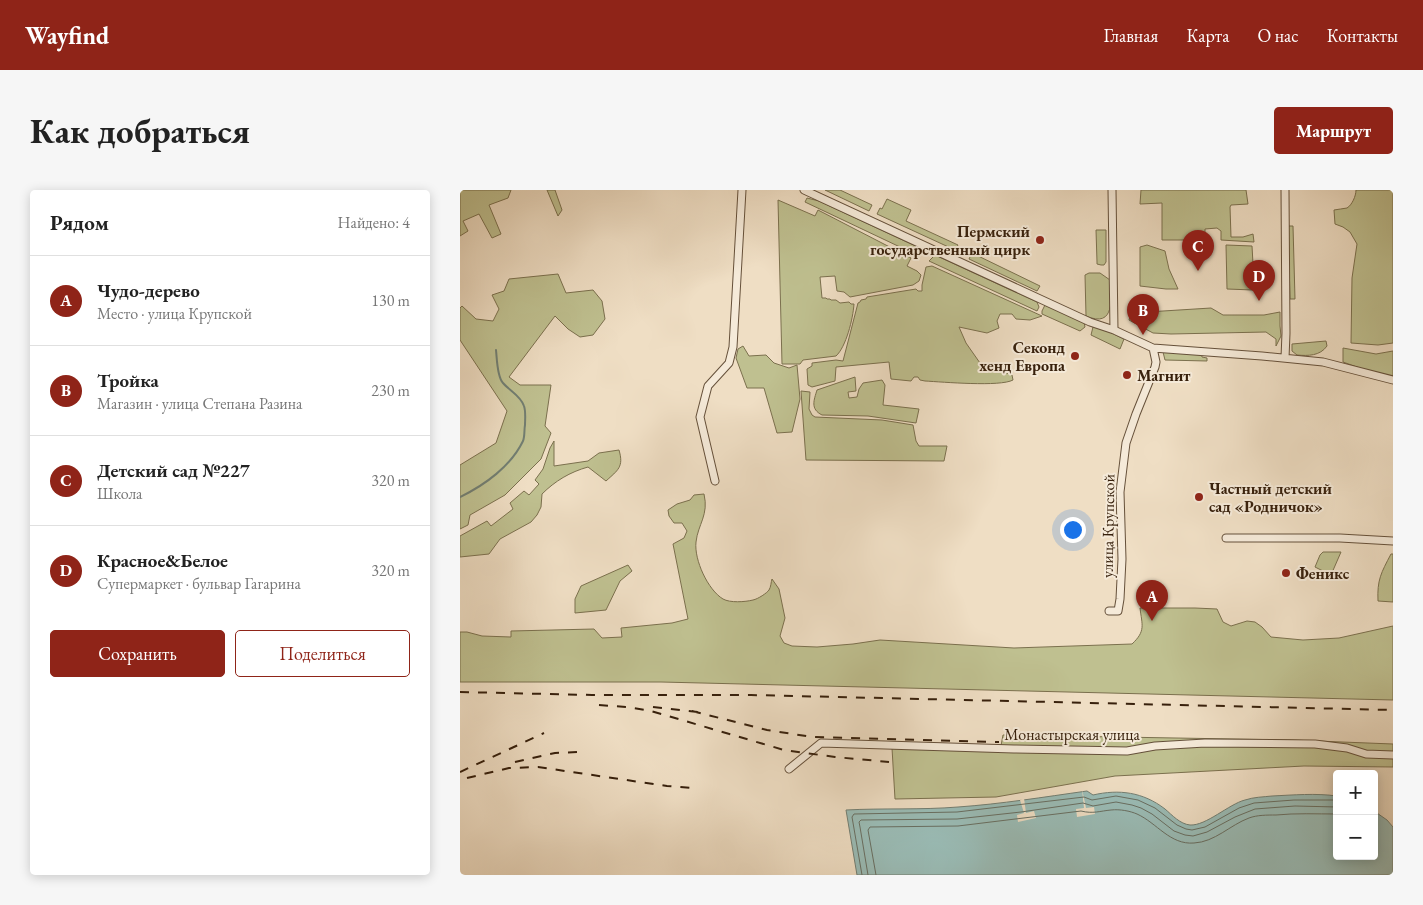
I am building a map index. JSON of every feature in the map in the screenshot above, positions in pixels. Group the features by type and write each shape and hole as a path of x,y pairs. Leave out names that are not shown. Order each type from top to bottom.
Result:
{"street":[{"path":"715,481 700,417 708,386 729,363 733,346 742,190"},
{"path":"804,190 1090,322 1114,330 1153,348 1323,362 1393,380"},
{"path":"1112,190 1114,330"},
{"path":"1285,190 1285,358"},
{"name":"улица Крупской","path":"1109,611 1118,611 1120,600 1122,559 1120,492 1126,443 1155,367 1156,362 1153,348"},
{"path":"1226,538 1340,538 1393,541"},
{"name":"Монастырская улица","path":"789,769 821,743 1127,751 1155,746 1206,743 1315,744 1347,748 1366,754 1393,755"}],"green space":[{"path":"460,190 511,190 508,198 489,205 501,234 492,238 479,214 463,221 468,231 460,236"},
{"path":"547,190 555,190 562,210 558,216"},
{"path":"825,190 840,190 872,205 869,211"},
{"path":"1141,190 1246,190 1248,204 1231,205 1230,207 1231,237 1243,237 1253,234 1254,242 1221,240 1221,231 1217,228 1205,229 1205,240 1162,240 1162,203 1140,204"},
{"path":"1356,190 1393,190 1393,343 1378,345 1351,343 1352,278 1357,244 1350,232 1335,224 1334,210 1349,207"},
{"path":"807,198 819,201 922,249 921,254 919,256 805,202"},
{"path":"887,199 911,210 906,221 958,245 955,250 877,214"},
{"path":"778,200 815,216 818,210 911,258 907,266 921,275 919,281 913,285 850,297 844,292 837,291 835,276 820,277 822,298 836,300 840,303 849,302 854,304 848,332 840,352 836,356 803,360 800,364 782,364"},
{"path":"1288,226 1293,226 1295,299 1290,299"},
{"path":"1096,230 1106,230 1106,262 1104,265 1097,264"},
{"path":"1147,245 1165,251 1169,269 1178,289 1140,286 1140,247"},
{"path":"1226,245 1252,246 1253,290 1227,289"},
{"path":"972,253 1040,286 1037,291 969,259"},
{"path":"935,255 1037,302 1039,307 1037,311 929,261"},
{"path":"932,266 1042,316 1030,320 1016,319 1012,314 1000,314 997,321 999,328 987,333 959,327 966,343 980,363 1012,375 1013,380 984,384 925,381 920,380 918,377 914,377 911,381 891,379 889,362 836,367 835,381 812,387 808,385 807,369 812,366 812,363 843,361 858,303 861,300 867,297 916,289 922,291 926,267"},
{"path":"1100,273 1110,280 1110,309 1103,318 1096,319 1086,316 1085,275"},
{"path":"558,274 566,293 593,290 602,301 605,319 593,335 580,337 568,329 555,316 509,377 520,385 551,385 545,426 551,433 541,459 505,495 470,515 468,525 460,529 460,465 496,443 507,411 460,340 460,308 462,306 476,319 493,321 499,309 492,295 504,291 509,279"},
{"path":"1045,305 1084,322 1085,327 1080,331 1042,314"},
{"path":"1211,308 1223,315 1264,315 1280,312 1281,336 1276,346 1276,339 1266,332 1153,333 1129,320 1131,313"},
{"path":"1095,325 1124,339 1120,349 1091,335"},
{"path":"1326,341 1327,346 1317,354 1297,355 1292,351 1292,344"},
{"path":"743,346 749,356 766,355 774,363 789,368 797,365 800,399 792,432 777,433 764,388 747,388 736,358 738,349"},
{"path":"1343,348 1376,354 1393,351 1393,380 1343,362"},
{"path":"1163,352 1201,353 1202,357 1207,358 1207,361 1165,360"},
{"path":"855,377 856,391 848,392 849,398 857,397 863,383 882,380 885,385 883,405 919,409 916,423 868,416 822,415 818,413 814,407 817,390"},
{"path":"801,391 810,392 809,409 815,417 882,420 913,425 916,441 919,446 947,446 944,461 806,460"},
{"path":"554,441 554,466 588,461 599,453 619,450 621,460 619,468 606,481 588,467 563,478 542,494 541,507 531,522 500,539 489,554 460,557 460,536 487,521 491,526 513,509 510,503 524,491 529,495 539,484 535,480 543,469"},
{"path":"704,494 705,508 697,536 696,549 700,566 707,582 717,595 723,599 742,602 755,599 768,591 772,579 779,589 785,618 780,636 784,643 792,646 817,647 880,640 1014,648 1132,644 1142,628 1140,608 1217,609 1223,622 1231,626 1247,621 1255,622 1271,637 1303,640 1339,638 1393,626 1393,700 661,682 460,682 460,632 482,636 511,637 511,631 594,629 602,638 622,637 621,628 672,623 688,619 673,544 684,538 687,531 682,523 674,523 669,516 668,510 677,504 690,500 694,495"},
{"path":"1323,552 1341,552 1331,575 1315,567"},
{"path":"1391,554 1393,554 1393,602 1378,601 1380,577"},
{"path":"628,565 632,571 620,581 606,610 575,613 575,599 581,586"},
{"path":"1003,735 1291,740 1393,744 1393,767 1304,766 1115,776 996,797 895,799 892,748 1000,751"}],"water":[{"path":"1087,791 1093,795 1112,792 1130,793 1157,803 1180,821 1190,825 1210,819 1239,802 1252,798 1304,794 1333,796 1333,860 1378,860 1378,814 1393,827 1393,875 857,875 846,810 958,807"}],"pier":[{"path":"1082,789 1086,808 1094,807 1095,814 1077,817 1076,809 1084,808"},
{"path":"1024,798 1026,813 1034,811 1036,818 1018,822 1017,815 1024,813 1020,800"}],"waterway":[{"path":"460,497 488,481 504,467 512,459 524,439 525,411 523,402 501,380 496,350"}],"railway":[{"path":"460,692 592,695 751,695 1393,710"},
{"path":"599,705 651,711 784,750 889,762"},
{"path":"653,707 698,712"},
{"path":"692,711 767,730 812,737 999,742"},
{"path":"460,772 544,733"},
{"path":"515,762 555,753 580,752"},
{"path":"467,778 509,768 538,767 691,788"}],"place":[{"name":"Пермский государственный цирк","path":"1040,240"},
{"name":"Детский сад №227","path":"1198,271"},
{"name":"Красное&Белое","path":"1259,301"},
{"name":"Тройка","path":"1143,335"},
{"name":"Секонд хенд Европа","path":"1075,356"},
{"name":"Магнит","path":"1127,375"},
{"name":"Частный детский сад «Родничок»","path":"1199,497"},
{"name":"Феникс","path":"1286,573"},
{"name":"Чудо-дерево","path":"1152,621"}]}
